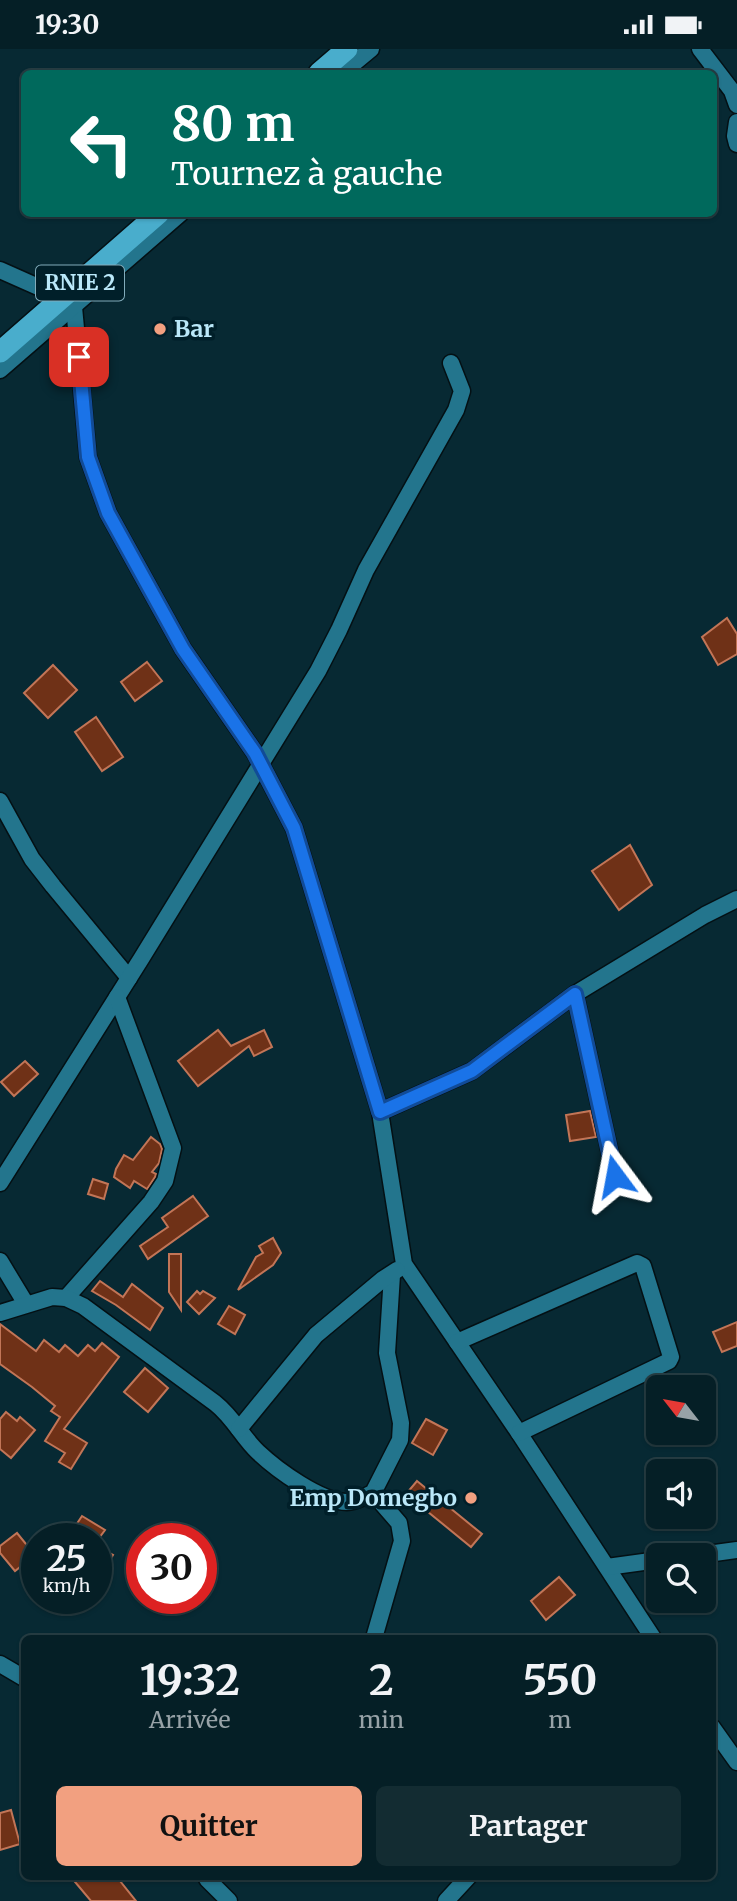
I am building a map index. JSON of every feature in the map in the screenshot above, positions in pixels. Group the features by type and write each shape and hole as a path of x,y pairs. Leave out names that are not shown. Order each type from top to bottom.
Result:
{"highway":[{"path":"322,70 347,49"},
{"name":"RNIE 2","path":"0,352 68,302 155,217"}],"street":[{"path":"346,70 371,49"},
{"path":"700,49 716,70"},
{"path":"717,71 732,91 737,105"},
{"path":"737,122 737,144"},
{"path":"0,370 68,302 176,217"},
{"path":"0,270 68,302"},
{"path":"0,1313 52,1297 66,1298 83,1306 229,1414 257,1452 292,1480 334,1500 351,1502 373,1493 400,1440 401,1423 386,1339 398,1269 380,1112 294,828 255,753 183,649 108,513 88,457 68,302"},
{"path":"0,1182 318,671 366,570 456,410 462,391 451,363"},
{"path":"0,801 33,859 52,886 129,978"},
{"path":"380,1112 472,1071 575,994 705,915 737,899"},
{"path":"575,994 615,1176"},
{"path":"66,1298 151,1202 165,1181 173,1148 117,997"},
{"path":"0,1261 26,1304"},
{"path":"457,1342 637,1263 643,1266 671,1357 669,1361 519,1433"},
{"path":"398,1269 457,1342 651,1635"},
{"path":"239,1429 316,1335 398,1269"},
{"path":"373,1493 399,1523 402,1541 375,1635"},
{"path":"716,1553 737,1550"},
{"path":"607,1567 646,1562"},
{"path":"0,1664 21,1676"},
{"path":"716,1732 737,1762"},
{"path":"208,1880 229,1901"},
{"path":"446,1901 465,1880"}],"building":[{"path":"727,618 737,634 737,654 718,665 702,637"},
{"path":"147,662 162,681 135,701 121,682"},
{"path":"53,665 77,690 48,718 24,693"},
{"path":"96,717 123,757 102,771 75,732"},
{"path":"630,845 652,885 619,910 592,871"},
{"path":"218,1030 231,1046 264,1030 272,1047 254,1056 249,1046 198,1086 178,1061"},
{"path":"25,1061 38,1074 14,1096 1,1082"},
{"path":"590,1111 596,1137 570,1141 566,1115"},
{"path":"151,1137 162,1149 159,1163 152,1172 156,1174 155,1177 147,1189 134,1181 130,1188 114,1177 116,1169 124,1155 133,1160"},
{"path":"93,1179 108,1184 104,1199 88,1194"},
{"path":"193,1196 208,1216 148,1259 140,1246 168,1227 162,1218"},
{"path":"273,1238 281,1253 273,1265 238,1290 256,1257 263,1253 259,1246"},
{"path":"169,1254 181,1254 181,1310 169,1292"},
{"path":"100,1281 123,1297 132,1284 163,1308 150,1330 92,1291"},
{"path":"197,1291 200,1294 203,1291 215,1298 199,1314 187,1302"},
{"path":"229,1306 245,1315 235,1334 218,1324"},
{"path":"737,1322 737,1346 722,1352 713,1332"},
{"path":"0,1324 36,1351 44,1340 59,1352 65,1345 78,1356 88,1345 95,1351 102,1343 119,1357 64,1429 87,1443 71,1469 59,1462 65,1453 45,1441 60,1417 51,1411 55,1406 0,1364"},
{"path":"145,1368 168,1388 148,1412 124,1392"},
{"path":"6,1412 17,1421 20,1417 35,1430 11,1458 0,1449 0,1419"},
{"path":"426,1419 447,1430 433,1455 412,1443"},
{"path":"417,1481 482,1534 471,1547 406,1494"},
{"path":"82,1516 94,1523 77,1523"},
{"path":"17,1533 21,1538 21,1566 15,1571 0,1553 0,1546"},
{"path":"559,1577 575,1595 546,1620 531,1601"},
{"path":"11,1810 20,1844 0,1850 0,1813"},
{"path":"73,1880 119,1880 136,1901 91,1901"}],"place":[{"name":"Bar","path":"160,329"},
{"name":"Emp Domegbo","path":"471,1498"}],"route":[{"path":"79,357 88,457 108,513 183,649 255,753 294,828 380,1112 472,1071 575,994 615,1176"}]}
